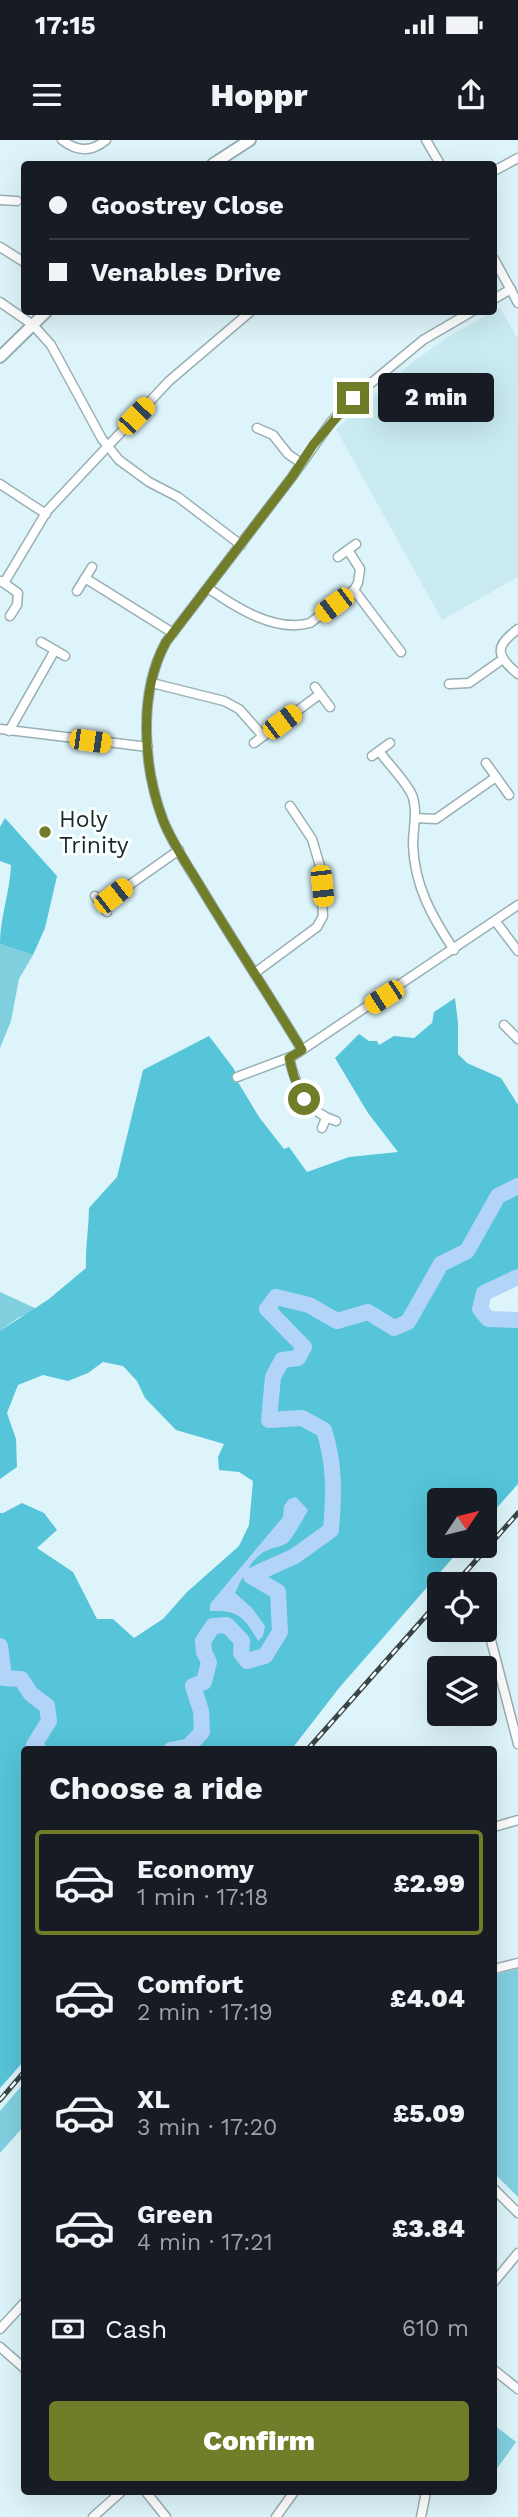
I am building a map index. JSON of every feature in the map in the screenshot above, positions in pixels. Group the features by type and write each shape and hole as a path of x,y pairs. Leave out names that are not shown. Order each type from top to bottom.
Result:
{"street":[{"path":"62,140 76,148 85,149 95,148 106,140"},
{"path":"218,161 250,140"},
{"path":"426,140 438,161"},
{"path":"497,169 518,158"},
{"path":"0,200 17,201"},
{"path":"0,247 21,259"},
{"path":"497,264 518,303"},
{"path":"497,297 511,289"},
{"path":"0,302 33,325 51,345 108,446 129,469 178,497 241,545"},
{"path":"0,357 43,315"},
{"path":"10,616 17,605 18,593 2,582 46,514 176,374 246,315"},
{"path":"302,1050 256,972 221,921 164,821 155,794 148,747 152,683 159,654 173,633 331,422 353,398 423,340 466,315"},
{"path":"257,428 273,435 288,454 301,463"},
{"path":"0,484 46,514"},
{"path":"338,557 356,544"},
{"path":"208,588 226,600 274,623 292,627 310,623 354,590 358,583 360,569 348,550"},
{"path":"77,591 92,567"},
{"path":"85,578 173,633"},
{"path":"354,590 401,652"},
{"path":"517,630 501,643 500,648 503,659 518,674"},
{"path":"41,642 65,656"},
{"path":"55,650 5,730 148,747"},
{"path":"449,684 469,683 503,659"},
{"path":"152,683 224,702 239,709 263,736"},
{"path":"254,743 317,691 330,707"},
{"path":"390,743 376,754 412,796 415,818 413,844 420,888 438,926 454,950"},
{"path":"486,763 509,795"},
{"path":"415,818 436,819 496,777"},
{"path":"256,972 317,927 323,916 320,866 312,839 290,806"},
{"path":"95,896 104,908 179,850"},
{"path":"237,1077 289,1058 518,905"},
{"path":"496,922 518,951"},
{"path":"504,1025 516,1034"},
{"path":"289,1058 304,1099 326,1118 336,1121"},
{"path":"322,1128 326,1118"},
{"path":"487,1642 518,1744"},
{"path":"497,1825 518,1820"},
{"path":"497,1968 518,1963"},
{"path":"497,2192 518,2213"},
{"path":"497,2278 518,2253"},
{"path":"0,2329 21,2305"},
{"path":"0,2347 21,2365"},
{"path":"497,2372 518,2389"},
{"path":"93,2517 118,2495"},
{"path":"148,2495 166,2517"},
{"path":"276,2517 292,2495"},
{"path":"421,2517 425,2495"}],"shaded area":[{"path":"500,308 518,339 518,577 442,620 336,429 413,362 446,338 487,315 497,315 497,310"},
{"path":"5,818 57,876 45,928 33,955 0,944 11,865 0,861 0,827"},
{"path":"0,944 33,955 19,979 11,1021 0,1048"},
{"path":"455,998 458,1054 467,1063 501,1078 518,1105 518,1277 484,1293 480,1309 488,1319 518,1320 518,1484 497,1508 497,1488 427,1488 427,1558 453,1558 440,1572 427,1572 427,1587 339,1688 294,1746 21,1746 21,2064 0,2088 0,1513 22,1503 44,1513 57,1530 37,1548 73,1572 97,1619 113,1619 134,1638 163,1619 187,1592 239,1546 249,1525 253,1481 239,1472 219,1470 218,1457 224,1444 176,1430 145,1398 137,1381 123,1366 103,1362 88,1373 68,1381 43,1375 18,1385 7,1413 16,1439 17,1467 0,1479 0,1331 49,1299 86,1268 89,1208 117,1177 143,1070 209,1036 234,1069 238,1082 259,1117 284,1149 289,1147 307,1172 349,1157 398,1152 368,1113 335,1058 359,1034 369,1041 377,1041 379,1045 394,1036 414,1038 432,1023 434,1012"},
{"path":"0,1292 37,1309 0,1331"},
{"path":"296,1497 308,1510 290,1540 257,1557 235,1593 252,1608 265,1626 263,1636 258,1641 239,1616 234,1613 210,1611 210,1604 283,1517 284,1506 289,1499"},
{"path":"518,1969 518,2197 497,2176 497,1974"},
{"path":"21,2086 21,2129 0,2153 0,2111"},
{"path":"497,2427 516,2442 497,2469"}],"waterway":[{"path":"189,1746 202,1732 201,1711 193,1686 204,1682 209,1662 203,1641 213,1626 227,1625 242,1641 241,1653 247,1661 265,1656 280,1632 278,1592 251,1576 295,1556 331,1530 333,1480 324,1430 302,1418 269,1420 273,1377 282,1360 298,1358 304,1347 267,1309 276,1297 309,1305 337,1321 368,1312 394,1328 408,1322 441,1264 467,1251 498,1196 518,1186"},
{"path":"518,1277 484,1293 480,1309 488,1319 518,1320"},
{"path":"0,1646 4,1678 21,1679 31,1694 47,1706 49,1721 35,1746"}],"railway":[{"path":"466,1572 518,1513"},
{"path":"311,1746 427,1615"},
{"path":"0,2100 21,2076"}],"place":[{"name":"Holy Trinity","path":"45,832"}],"route":[{"path":"304,1099 289,1058 302,1050 256,972 221,921 164,821 151,771 147,735 148,710 152,679 159,654 166,642 292,477 313,445 353,398"}]}
